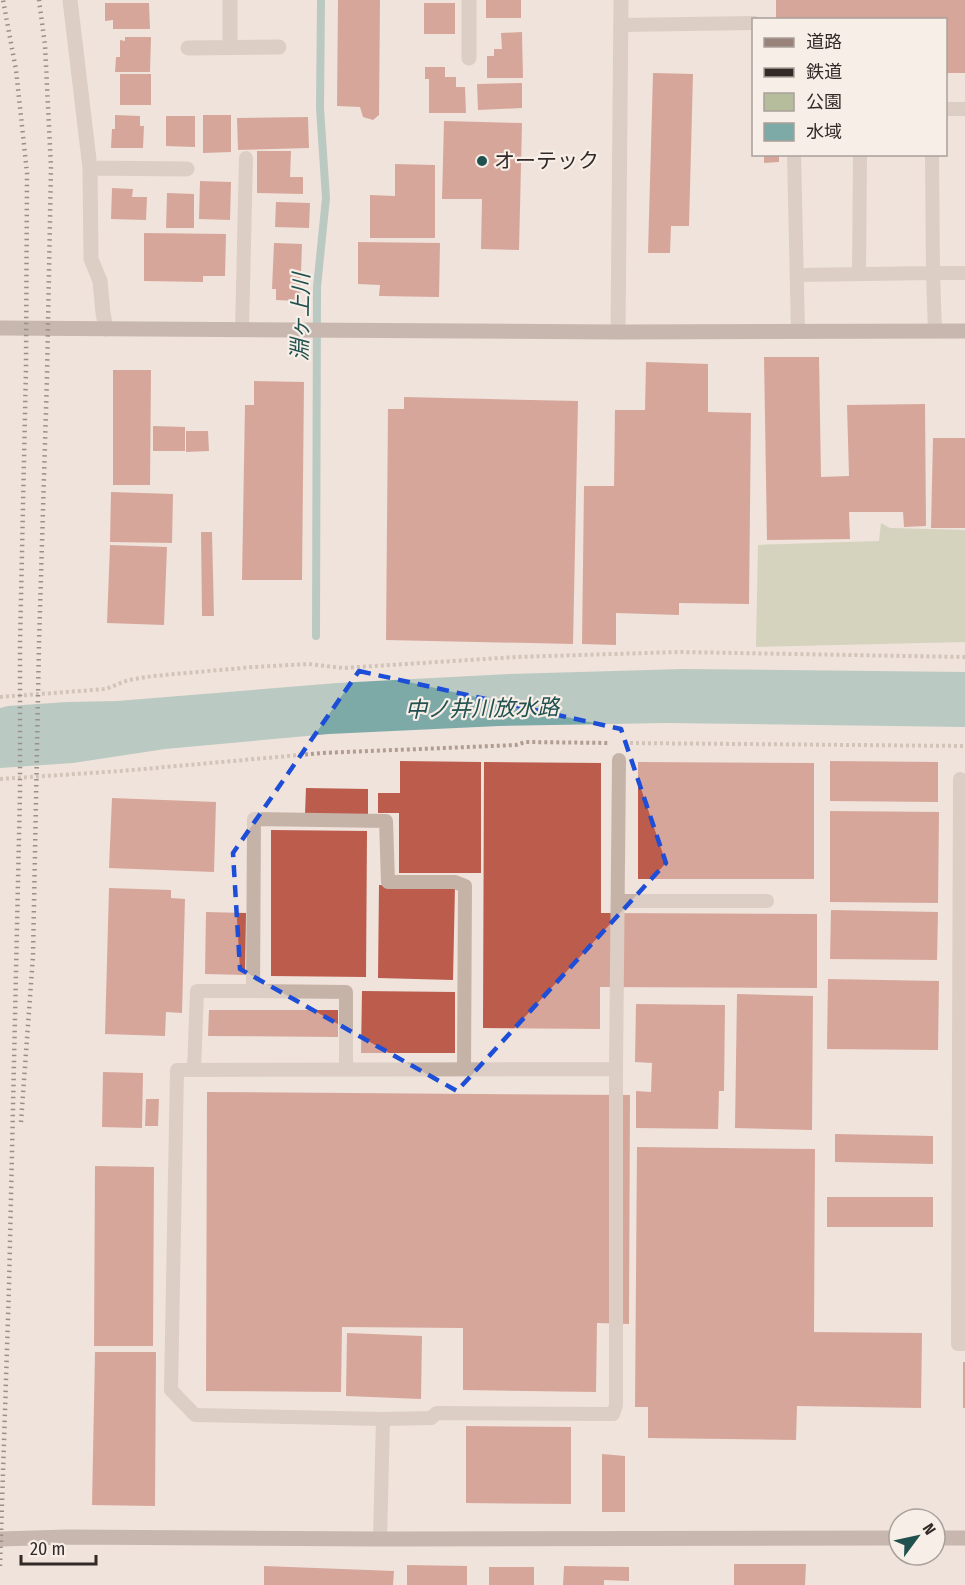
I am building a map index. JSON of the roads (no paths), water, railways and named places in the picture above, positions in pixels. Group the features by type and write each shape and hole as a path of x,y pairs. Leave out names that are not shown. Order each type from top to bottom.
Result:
{"street":[{"path":"70,0 90,168 91,259 100,281 106,329"},
{"path":"230,0 230,47"},
{"path":"469,0 469,58"},
{"path":"618,332 621,0"},
{"path":"188,48 279,47"},
{"path":"90,168 187,169"},
{"path":"0,328 965,332"},
{"path":"0,1539 67,1537 887,1538"},
{"path":"947,1538 965,1538"}],"lane":[{"path":"621,25 752,23"},
{"path":"947,109 965,109"},
{"path":"794,156 798,332"},
{"path":"860,156 860,274"},
{"path":"932,156 935,332"},
{"path":"242,330 246,158"},
{"path":"797,275 965,273"},
{"path":"616,1069 177,1070 171,1390 195,1414 382,1419 431,1418 438,1413 613,1414 616,1405 619,760"},
{"path":"960,779 962,1138 958,1344 965,1344"},
{"path":"253,991 254,819 386,821 388,882 455,882 465,886 464,1069"},
{"path":"618,901 767,901"},
{"path":"194,1070 197,991 346,992 346,1069"},
{"path":"380,1539 382,1419"}],"water":[{"name":"中ノ井川放水路","path":"683,669 965,672 965,727 667,723 499,726 329,734 165,749 73,763 0,768 0,708 8,706 117,701 337,683 509,674"}],"waterway":[{"name":"淵ヶ上川","path":"316,636 317,287 326,198 320,108 321,0"}],"railway":[{"path":"0,1566 20,792 27,173 16,70 3,0"},
{"path":"21,1122 33,956 51,167 45,45 39,0"}],"place":[{"name":"オーテック","path":"482,161"}]}
